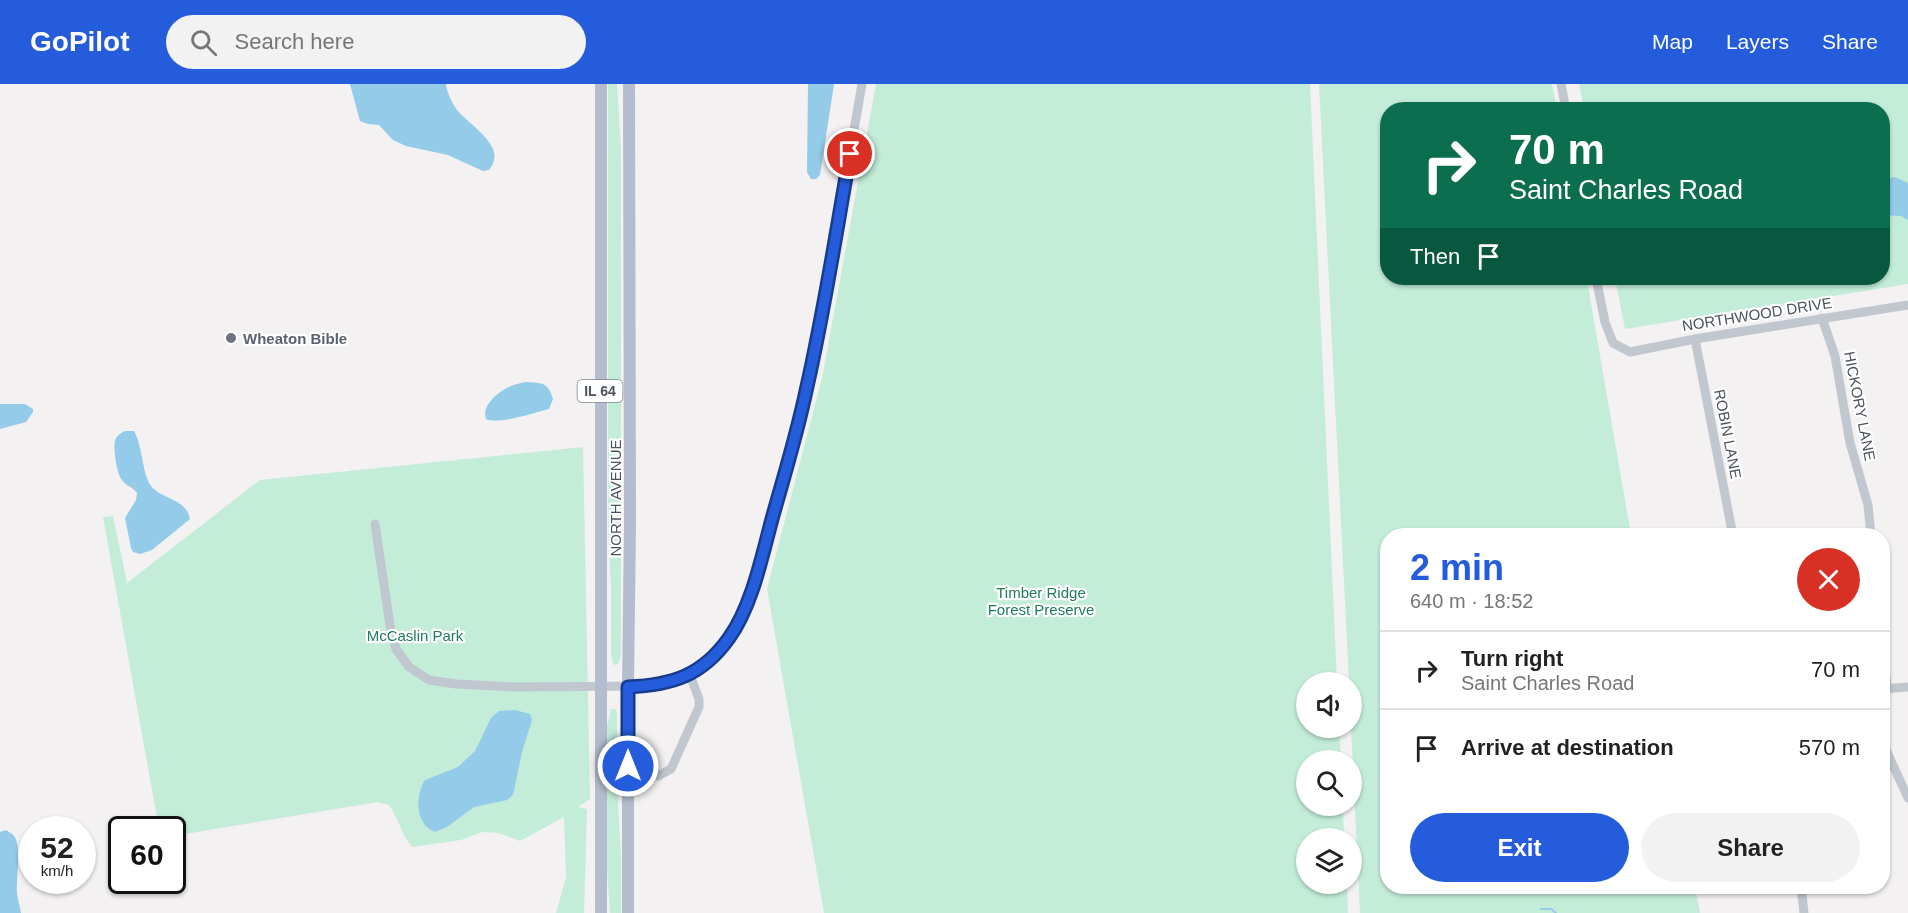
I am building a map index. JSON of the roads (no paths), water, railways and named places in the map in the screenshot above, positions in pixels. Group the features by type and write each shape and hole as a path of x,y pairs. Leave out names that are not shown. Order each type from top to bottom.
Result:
{"main road":[{"name":"NORTH AVENUE","path":"601,84 601,913"},
{"name":"NORTH AVENUE","path":"628,913 629,84"}],"street":[{"path":"375,524 391,632 396,649 409,667 429,680 456,684 516,687 628,687 659,684 690,675 701,668 735,629 748,599 764,550 807,391 862,84"},
{"path":"1561,84 1564,102"},
{"name":"NORTHWOOD DRIVE","path":"1597,285 1605,322 1613,343 1630,352 1695,339 1908,305"},
{"name":"HICKORY LANE","path":"1822,318 1835,356 1850,443 1868,505 1870,528"},
{"name":"ROBIN LANE","path":"1695,339 1731,528"},
{"path":"658,776 671,769 699,707 699,699 690,675"},
{"path":"1890,688 1908,687"},
{"path":"1890,759 1908,798"},
{"path":"1802,894 1804,913"}],"water":[{"path":"350,84 446,84 447,91 457,110 491,145 494,161 489,170 483,171 448,155 406,146 393,140 379,125 360,121"},
{"path":"808,84 834,84 820,175 816,179 811,179 807,172"},
{"path":"1895,177 1908,183 1908,220 1901,216 1890,215 1890,178"},
{"path":"526,382 544,384 549,389 553,399 549,409 507,420 486,419 486,409 496,395 506,388"},
{"path":"0,404 25,404 33,409 33,412 26,422 0,429"},
{"path":"125,431 134,431 137,437 151,486 184,507 190,519 152,550 140,554 133,552 131,548 125,518 136,500 137,493 120,477 115,455 116,439"},
{"path":"515,710 530,714 532,720 522,752 513,795 507,800 474,807 447,827 435,832 428,828 420,817 418,802 425,780 458,767 475,751 491,718 499,711"},
{"path":"6,830 14,836 18,847 17,894 21,913 0,913 0,832"}],"waterway":[{"path":"1541,909 1551,909 1556,913"}],"place":[{"name":"Wheaton Bible","path":"231,338"}],"park label":[{"name":"Timber Ridge Forest Preserve","path":"1041,600"},
{"name":"McCaslin Park","path":"415,635"}]}
